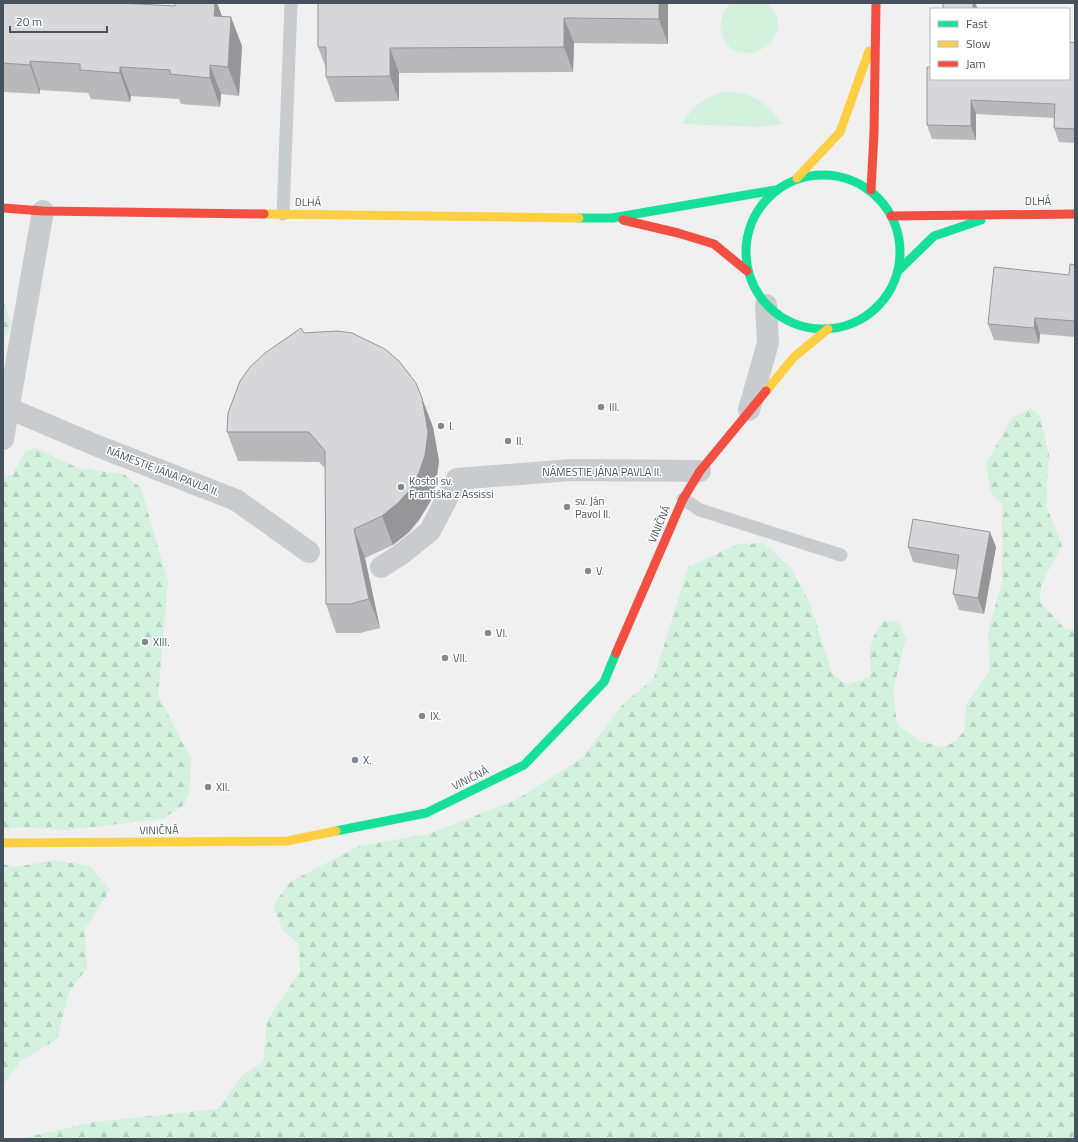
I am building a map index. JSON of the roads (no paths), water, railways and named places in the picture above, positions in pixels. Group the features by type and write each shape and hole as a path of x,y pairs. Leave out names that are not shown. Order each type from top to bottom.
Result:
{"street":[{"path":"871,190 874,133 876,3"},
{"path":"797,178 840,132 875,35"},
{"path":"816,174 835,175 854,181 871,190 883,202 891,216 898,234 900,252 898,271 891,289 879,305 865,317 847,325 828,329 805,328 784,319 766,305 754,289 747,271 745,249 749,227 760,206 775,190 797,178 816,174"},
{"path":"612,218 775,190"},
{"name":"DLHÁ","path":"3,208 43,211 612,218"},
{"path":"3,439 43,211"},
{"path":"898,271 934,236 1001,213"},
{"name":"DLHÁ","path":"891,216 1001,213 1075,214"},
{"path":"612,218 678,233 714,244 747,271"},
{"path":"749,410 768,343 766,305"},
{"name":"VINIČNÁ","path":"3,843 287,840 426,813 524,765 604,682 683,499 700,471 794,357 828,329"},
{"name":"NÁMESTIE JÁNA PAVLA II.","path":"8,408 95,445 236,500 309,552"},
{"name":"NÁMESTIE JÁNA PAVLA II.","path":"381,567 400,555 430,531 457,479 571,470 700,471"}],"lane":[{"path":"283,214 291,4"},
{"path":"683,499 700,510 841,555"}],"place":[{"name":"III.","path":"601,407"},
{"name":"I.","path":"441,426"},
{"name":"II.","path":"508,441"},
{"name":"Kostol sv. Františka z Assissi","path":"401,487"},
{"name":"sv. Ján Pavol II.","path":"567,507"},
{"name":"V.","path":"588,571"},
{"name":"VI.","path":"488,633"},
{"name":"XIII.","path":"145,642"},
{"name":"VII.","path":"445,658"},
{"name":"IX.","path":"422,716"},
{"name":"X.","path":"355,760"},
{"name":"XII.","path":"208,787"}]}
